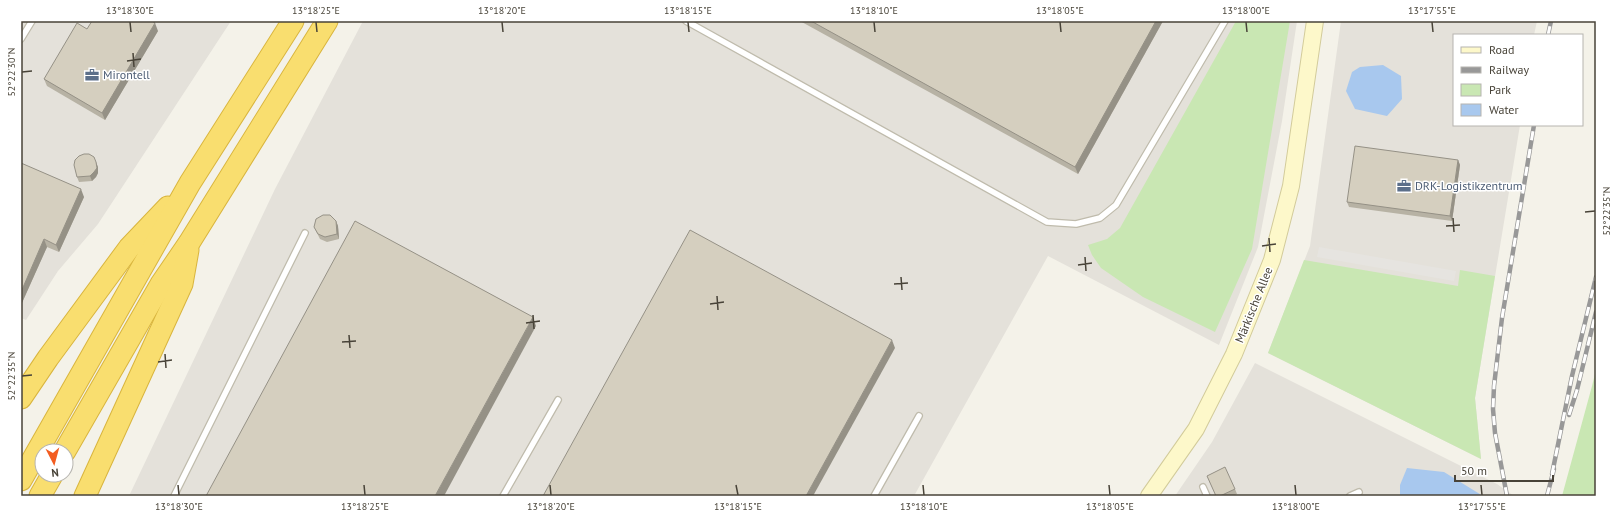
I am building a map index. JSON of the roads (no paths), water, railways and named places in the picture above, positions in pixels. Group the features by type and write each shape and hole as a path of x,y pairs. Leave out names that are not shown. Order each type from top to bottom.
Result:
{"highway":[{"path":"21,480 190,183 293,21"},
{"path":"70,443 161,284 189,243 327,21"},
{"path":"21,398 48,358 129,248 190,183"},
{"path":"85,496 182,284 189,243"},
{"path":"40,496 47,483"}],"street":[{"name":"Märkische Allee","path":"1149,496 1196,429 1234,354 1272,260 1291,186 1315,21"}],"lane":[{"path":"21,39 32,21"},
{"path":"686,21 1047,222 1076,224 1100,218 1116,205 1224,21"},
{"path":"174,496 305,233"},
{"path":"503,496 558,400"},
{"path":"874,496 919,416"},
{"path":"1203,487 1207,496"},
{"path":"1350,496 1359,492"}],"water":[{"path":"1383,65 1401,76 1402,99 1387,116 1355,109 1346,91 1352,72 1360,67"},
{"path":"1407,468 1444,472 1483,496 1400,496 1400,485"}],"railway":[{"path":"1548,34 1551,21"},
{"path":"1507,496 1495,433 1493,409 1494,386 1502,318 1534,126"},
{"path":"1552,474 1572,376 1596,277"},
{"path":"1569,415 1577,390 1596,312"},
{"path":"1547,496 1554,469"}],"place":[{"name":"Mirontell","path":"92,75"},
{"name":"DRK-Logistikzentrum","path":"1404,186"}]}
